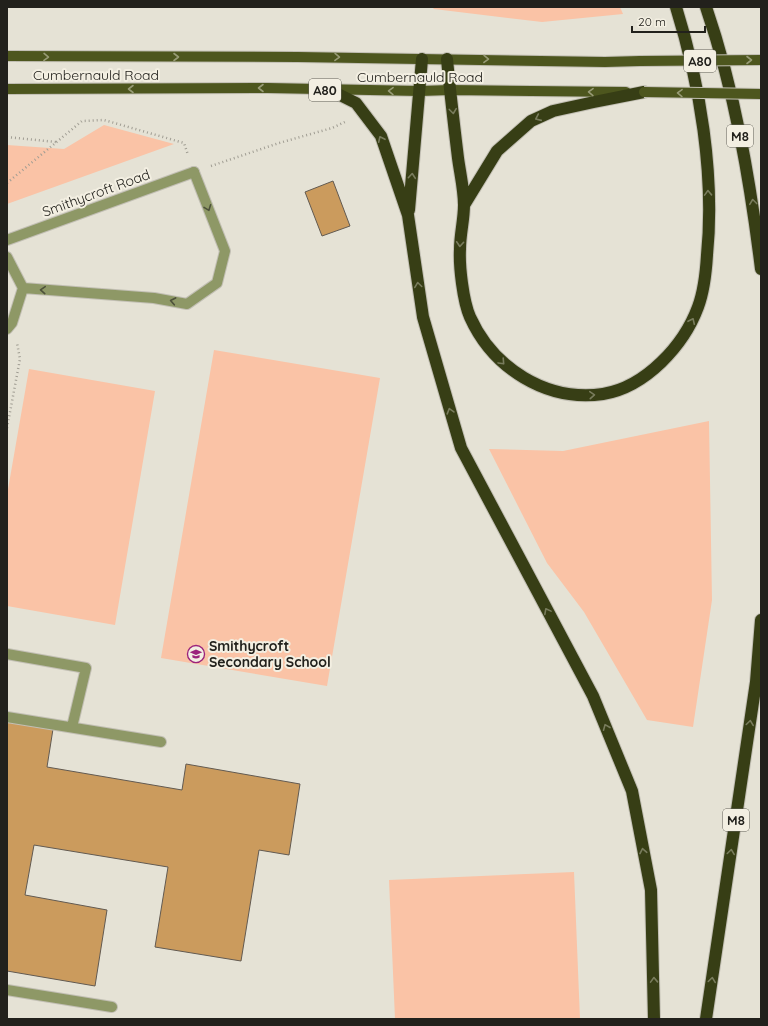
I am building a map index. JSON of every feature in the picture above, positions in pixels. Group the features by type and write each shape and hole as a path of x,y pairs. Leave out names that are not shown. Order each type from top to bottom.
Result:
{"highway":[{"path":"447,59 464,205 460,248 463,287 469,315 485,344 507,367 527,380 553,391 580,395 604,394 630,385 653,370 673,350 688,329 699,305 706,274 710,232 703,120 693,71 676,7"},
{"name":"M8","path":"706,7 728,80 752,196 761,269"},
{"path":"408,215 422,59"},
{"path":"330,90 356,103 381,136 408,215 423,317 461,448 593,696 632,791 651,890 654,1019"},
{"path":"464,205 497,151 531,121 553,111 644,92"},
{"name":"M8","path":"706,1019 756,682 761,620"}],"main road":[{"name":"Cumbernauld Road","path":"7,56 298,57 605,62 761,60"},
{"name":"Cumbernauld Road","path":"7,89 268,88 330,90 761,94"}],"street":[{"name":"Smithycroft Road","path":"7,240 194,172"},
{"path":"23,288 154,298 187,304 217,283 225,251 194,172"},
{"path":"7,256 23,288 10,326"},
{"path":"7,654 86,668 72,727"},
{"path":"7,717 161,742"},
{"path":"7,990 112,1007"}],"path":[{"path":"7,183 82,121 104,120 184,143 194,172 278,143 332,128 364,113"},
{"path":"7,137 56,142"},
{"path":"7,428 20,359 10,326"}],"shaded area":[{"path":"432,7 620,7 623,14 542,22 434,9"},
{"path":"104,125 174,144 7,204 7,145 64,149"},
{"path":"214,350 380,378 327,686 161,658"},
{"path":"29,369 155,391 115,625 7,606 7,495"},
{"path":"709,421 712,600 693,727 647,720 584,612 547,563 489,449 563,451"},
{"path":"574,872 580,1019 395,1019 389,880"}],"building":[{"path":"333,181 350,226 322,236 305,192"},
{"path":"7,721 53,729 47,767 182,790 186,764 300,784 289,855 259,850 241,961 155,947 168,867 34,845 25,895 107,910 95,986 7,971"}],"place":[{"name":"Smithycroft Secondary School","path":"196,654"}]}
